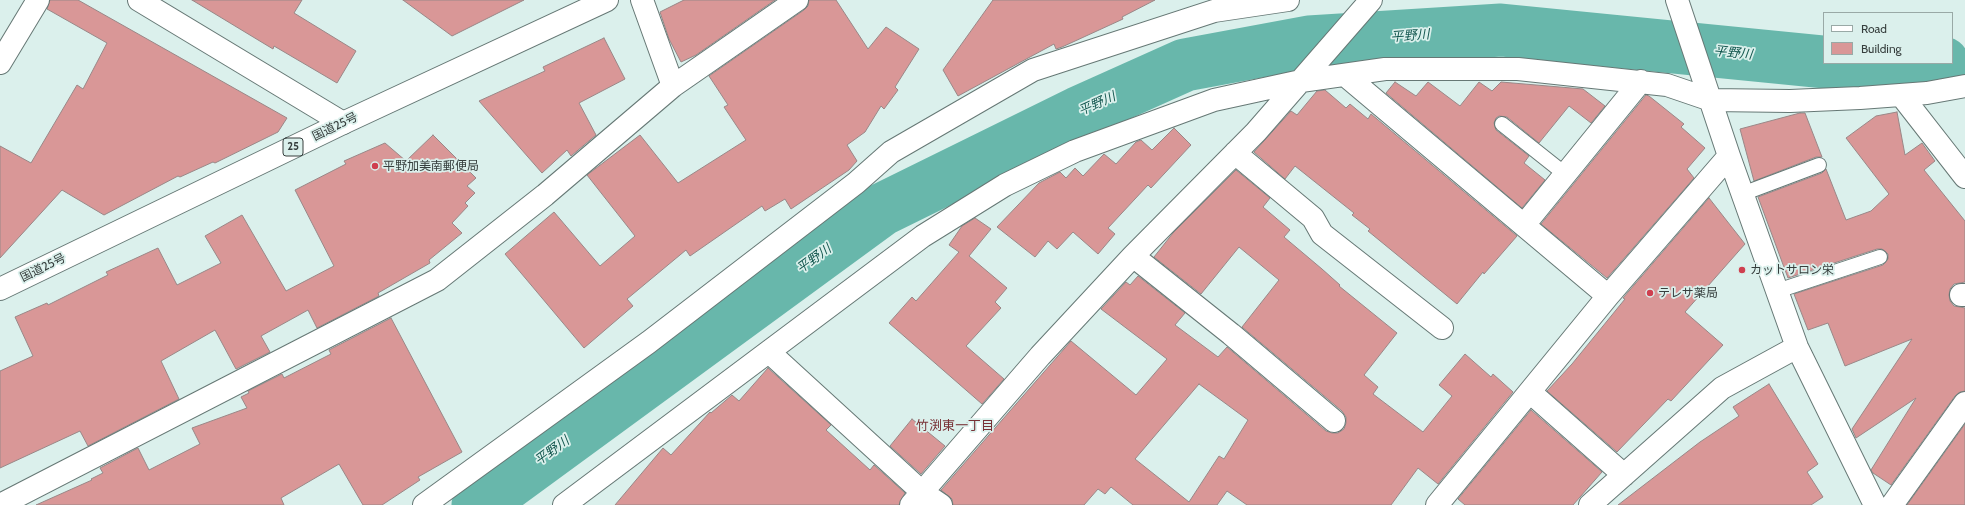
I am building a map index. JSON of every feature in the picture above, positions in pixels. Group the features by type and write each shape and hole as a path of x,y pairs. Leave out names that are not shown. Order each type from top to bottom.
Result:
{"main road":[{"path":"0,63 38,0"},
{"path":"139,0 343,123"},
{"name":"国道25号","path":"0,289 343,123 607,0"},
{"path":"642,0 673,86"},
{"path":"0,505 436,280 545,195 673,86 797,0"},
{"path":"424,505 649,342 856,183 891,152 1033,70 1214,11 1288,0"},
{"path":"916,498 1040,356 1133,256 1256,132 1371,0"},
{"path":"1677,0 1742,194 1797,346 1875,505"},
{"path":"564,505 923,236 1005,185 1075,152 1214,100 1305,75 1345,75 1385,69 1518,69 1641,81 1667,85 1711,100 1790,101 1900,95 1965,86"},
{"path":"1345,75 1608,296"},
{"path":"1524,225 1641,81"},
{"path":"1900,95 1965,177"},
{"path":"1235,153 1314,218 1322,234 1442,328"},
{"path":"1437,505 1608,296 1729,156"},
{"path":"1133,256 1231,334 1334,421"},
{"path":"1590,505 1722,388 1797,346"},
{"path":"769,352 916,498 941,505"},
{"path":"1530,392 1624,475"},
{"path":"1892,505 1965,403"}],"lane":[{"path":"1502,124 1565,174"},
{"path":"1742,194 1819,165"},
{"path":"1777,291 1880,257"}],"building":[{"path":"50,0 78,0 287,118 278,132 215,163 213,162 180,177 178,176 104,215 62,190 0,258 0,146 31,163 77,85 83,89 107,43 47,9"},
{"path":"192,0 302,0 294,13 356,51 337,83 274,46 273,49"},
{"path":"403,0 524,0 452,36"},
{"path":"684,0 775,0 696,55 681,62 669,39 660,12"},
{"path":"809,0 836,0 868,49 886,27 919,49 895,87 898,90 884,109 881,106 865,132 847,145 857,161 849,170 791,209 785,199 765,211 762,206 690,256 686,250 627,299 633,306 584,348 505,254 554,212 600,266 635,236 587,175 640,135 678,183 746,140 724,107 728,105 709,76 804,10 808,6"},
{"path":"993,0 1155,0 1122,17 1123,19 1062,47 1056,49 1054,44 958,96 943,70"},
{"path":"604,38 625,79 579,103 596,135 571,156 567,150 542,173 479,101 545,71 543,67"},
{"path":"1395,82 1416,96 1428,82 1460,106 1479,82 1492,91 1501,82 1583,89 1605,106 1591,123 1569,106 1539,143 1507,117 1499,116 1496,118 1494,123 1496,130 1529,156 1524,163 1545,180 1522,208 1386,93"},
{"path":"1325,90 1346,108 1350,104 1368,119 1371,114 1517,236 1484,274 1483,272 1457,304 1368,231 1370,229 1352,215 1354,213 1295,166 1285,179 1254,152 1291,111 1297,115 1317,91"},
{"path":"1646,95 1684,124 1681,127 1705,148 1687,169 1694,178 1607,278 1541,224"},
{"path":"1897,112 1905,155 1922,143 1935,161 1924,170 1965,221 1965,282 1954,284 1950,289 1949,295 1950,301 1954,306 1965,308 1965,391 1960,392 1955,396 1891,485 1871,470 1916,398 1856,438 1852,429 1912,339 1845,366 1828,323 1808,330 1794,294 1883,265 1888,259 1888,254 1882,249 1877,249 1788,278 1758,197 1822,173 1826,169 1846,220 1871,211 1889,194 1846,138 1876,116"},
{"path":"1805,113 1822,157 1816,157 1754,181 1740,129"},
{"path":"1174,128 1191,145 1151,188 1148,185 1108,228 1115,234 1098,254 1073,232 1057,249 1048,241 1035,257 997,227 1039,183 1060,172 1066,178 1075,168 1083,176 1104,154 1116,164 1136,142 1141,140 1152,150"},
{"path":"433,135 476,178 467,186 475,193 465,203 468,206 452,223 462,233 429,260 430,263 378,293 379,296 317,328 308,310 261,336 270,352 236,369 215,330 161,361 179,399 88,446 80,431 0,468 0,371 33,356 15,317 47,303 48,305 108,275 106,272 158,248 177,285 221,263 205,236 242,215 286,291 334,266 295,190 346,164 344,161 385,143 406,161"},
{"path":"1236,170 1270,198 1263,207 1290,230 1284,237 1340,285 1339,286 1397,333 1364,375 1378,387 1373,394 1423,432 1452,396 1439,385 1465,354 1491,377 1493,374 1513,392 1438,484 1418,468 1391,505 1247,505 1227,491 1217,505 1133,505 1111,487 1105,494 1098,489 1084,505 953,505 952,499 941,490 1071,341 1136,395 1167,359 1101,309 1126,282 1130,285 1138,276 1185,313 1175,325 1218,357 1227,347 1326,431 1338,433 1344,429 1346,417 1342,411 1242,327 1279,280 1239,247 1201,294 1154,257 1173,233","holes":["1199,384 1248,420 1224,459 1219,456 1189,502 1135,459"]},
{"path":"1709,198 1745,244 1685,312 1723,345 1671,401 1668,399 1617,452 1547,391 1572,364 1625,299 1623,298"},
{"path":"975,218 991,229 969,256 1007,288 995,302 1001,308 966,346 1004,379 982,404 889,323 912,297 916,301 959,252 949,245 962,226"},
{"path":"391,318 462,452 418,477 420,480 382,505 363,505 339,464 281,498 284,505 36,505 92,480 91,479 103,473 100,468 138,448 149,470 200,444 192,428 247,408 241,397 249,393 248,391 282,374 284,378 331,354 329,350"},
{"path":"768,368 831,425 826,430 870,470 874,465 905,493 899,505 615,505 663,448 671,455 710,412 711,413 732,395 739,401"},
{"path":"1769,384 1818,464 1807,472 1823,497 1811,505 1618,505 1700,442 1739,416 1733,407"},
{"path":"1531,410 1602,472 1573,505 1465,505 1458,499"},
{"path":"912,419 945,446 921,474 890,446"},
{"path":"1965,424 1965,505 1907,505"}],"waterway":[{"name":"平野川","path":"478,505 881,210 1078,113 1185,65 1309,42 1501,30 1823,62"},
{"name":"平野川","path":"1847,64 1896,69 1935,64"}],"place":[{"name":"平野加美南郵便局","path":"375,166"},
{"name":"カットサロン栄","path":"1742,270"},
{"name":"テレサ薬局","path":"1650,293"}],"district":[{"name":"竹渕東一丁目","path":"955,426"}]}
